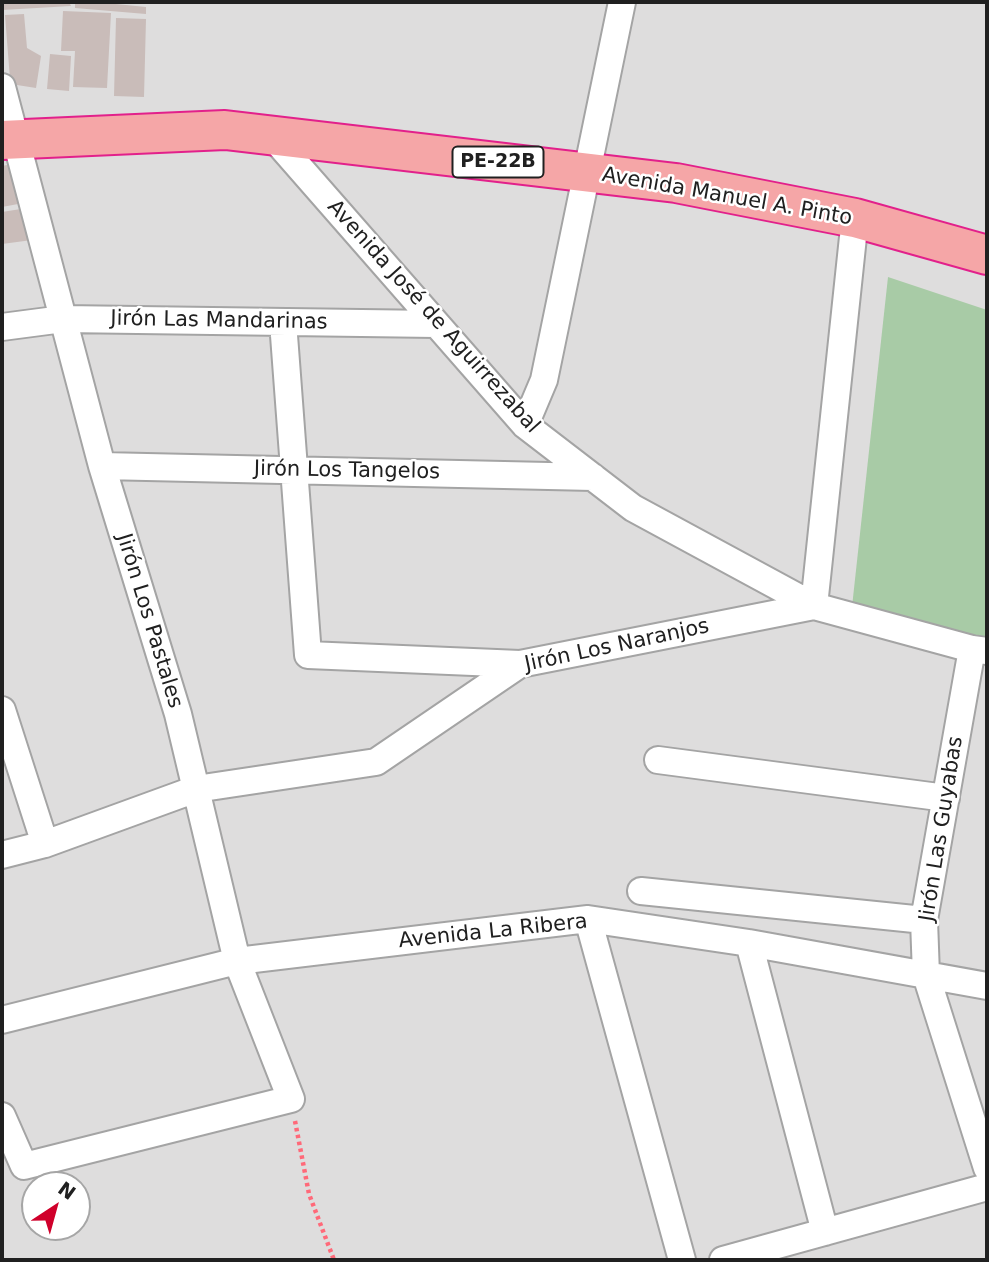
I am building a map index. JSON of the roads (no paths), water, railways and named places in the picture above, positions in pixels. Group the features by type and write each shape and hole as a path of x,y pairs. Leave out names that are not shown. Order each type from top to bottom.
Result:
{"highway":[{"name":"Avenida Manuel A. Pinto","path":"8,140 226,130 676,183 855,218 987,255"}],"street":[{"path":"525,425 544,380 622,2"},
{"name":"Jirón Los Pastales","path":"2,87 8,140 63,319 102,466 178,714 237,961 291,1099 24,1166 2,1116"},
{"name":"Avenida José de Aguirrezabal","path":"272,136 525,425 633,508 814,606 980,650"},
{"path":"814,606 855,218"},
{"name":"Jirón Las Mandarinas","path":"2,327 63,319 436,324"},
{"path":"282,322 309,655 520,664"},
{"name":"Jirón Los Tangelos","path":"102,466 593,477"},
{"name":"Jirón Los Naranjos","path":"2,855 45,844 196,789 376,762 520,664 814,606"},
{"name":"Jirón Las Guyabas","path":"980,650 946,798 924,920 926,975 987,1168"},
{"path":"2,710 45,844"},
{"path":"659,760 946,798"},
{"path":"641,891 924,920"},
{"path":"588,919 681,1260"},
{"name":"Avenida La Ribera","path":"2,1020 237,961 588,919 749,943 987,986"},
{"path":"749,943 825,1232"},
{"path":"723,1260 987,1187"}]}
